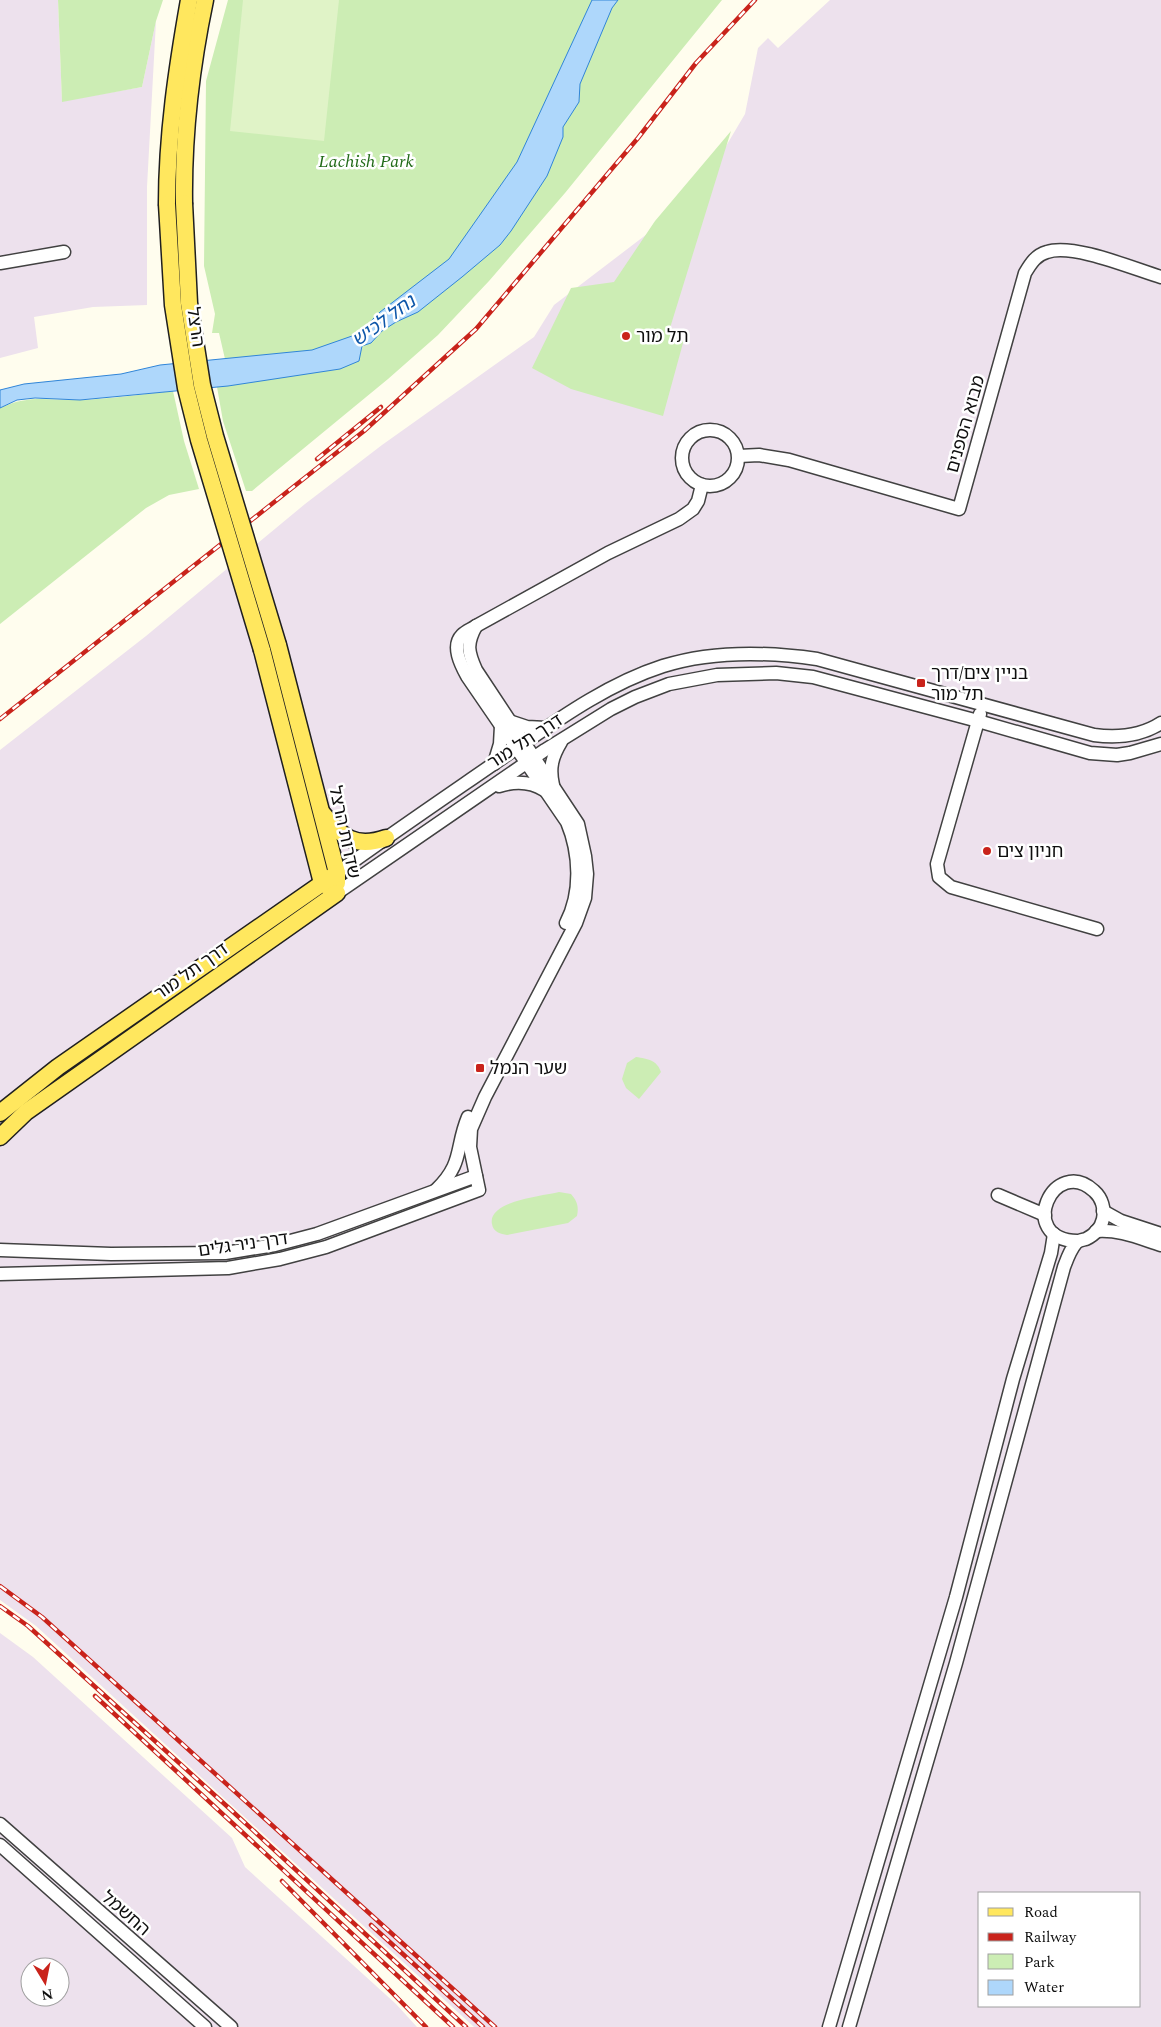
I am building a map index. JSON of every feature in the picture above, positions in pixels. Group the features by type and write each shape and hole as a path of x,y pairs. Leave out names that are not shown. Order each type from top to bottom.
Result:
{"main road":[{"name":"הרצל","path":"189,0 170,126 167,163 176,204 202,385 270,647"},
{"name":"הרצל","path":"176,204 189,101 205,0"},
{"name":"שדרות הרצל","path":"270,647 321,812 337,872 337,893"},
{"name":"שדרות הרצל","path":"270,647 322,883 337,893"},
{"path":"321,812 341,833 358,843 367,843 386,838"},
{"name":"דרך תל מור","path":"0,1113 58,1066 337,872"},
{"name":"דרך תל מור","path":"0,1137 26,1112 337,893"}],"street":[{"name":"מבוא הספנים","path":"738,456 759,455 789,460 959,509 1025,273 1031,264 1038,256 1047,252 1056,250 1075,251 1161,277"},
{"path":"0,262 64,252"},
{"path":"704,430 719,431 733,440 738,456 738,465 728,480 711,486 702,485 694,481 683,467 683,450 691,436 704,430"},
{"path":"470,1178 471,1129 485,1097 576,923 585,898 587,874 578,824 550,789 459,662 457,648 461,635 608,553 679,520 693,509 698,501 702,485"},
{"name":"דרך תל מור","path":"337,872 546,728 602,694 627,680 664,666 688,660 777,654 817,660 1094,735 1127,735 1157,725"},
{"name":"דרך תל מור","path":"337,893 530,761 612,709 635,697 691,678 743,673 776,673 813,678 978,721 1090,753 1130,754 1161,744"},
{"path":"982,704 937,864 939,877 952,888 1097,929"},
{"path":"505,724 546,728"},
{"path":"494,764 505,724"},
{"path":"436,1190 453,1171 458,1159 463,1128 472,1108 572,909 577,870 574,845 567,822 550,789 552,758 564,739"},
{"path":"492,787 522,782 550,789"},
{"path":"460,1146 470,1178"},
{"name":"דרך ניר גלים","path":"0,1250 111,1254 225,1253 275,1246 318,1234 470,1178 474,1192 326,1247 280,1259 228,1268 0,1274"},
{"path":"1075,1182 1090,1187 1097,1194 1102,1202 1104,1211 1096,1231 1085,1240 1077,1241 1069,1241 1054,1234 1047,1224 1045,1215 1047,1200 1052,1192 1059,1186 1075,1182"},
{"path":"998,1195 1045,1215"},
{"path":"1104,1211 1121,1220 1161,1234"},
{"path":"1096,1231 1119,1231 1161,1245"},
{"path":"830,2027 956,1597 1013,1379 1051,1253 1054,1234"},
{"path":"850,2027 956,1663 1064,1267 1077,1241"},
{"name":"החשמל","path":"0,1824 231,2027"},
{"name":"החשמל","path":"0,1845 205,2027"}],"shaded area":[{"path":"0,0 58,0 62,101 142,87 156,21 147,187 147,305 93,307 34,317 38,348 0,358"},
{"path":"830,0 1161,0 1161,2027 474,2027 36,1626 0,1600 0,750 146,636 305,504 382,445 534,337 554,305 647,234 703,185 745,114 758,48 768,38 778,48"},
{"path":"0,1633 33,1657 232,1838 245,1867 396,2004 417,2027 0,2027"}],"green space":[{"path":"58,0 163,0 156,21 142,87 62,102"},
{"name":"Lachish Park","path":"228,0 722,0 565,193 489,281 438,335 388,379 252,491 246,491 223,421 217,387 231,385 219,333 212,333 215,314 204,266 206,81"},
{"path":"243,0 339,0 324,141 230,131"},
{"path":"731,131 670,328 686,332 663,416 571,389 532,368 571,288 614,282 655,221"},
{"path":"173,391 184,441 199,489 169,495 146,508 0,624 0,408 21,401 40,399 115,398"},
{"path":"636,1057 648,1059 657,1065 661,1072 639,1099 626,1088 622,1079 627,1063"},
{"path":"559,1192 571,1194 577,1204 577,1216 568,1223 507,1235 494,1229 492,1224 493,1216 498,1210 518,1201"}],"water":[{"name":"נחל לכיש","path":"592,0 618,0 612,8 580,84 579,102 563,127 563,137 547,176 500,245 418,312 396,322 382,331 371,343 362,346 359,361 340,369 228,386 80,400 35,398 17,400 0,408 0,390 24,384 121,374 160,365 312,350 352,336 449,259 517,162"}],"railway":[{"path":"0,719 364,431 476,329 638,138 696,63 755,0"},
{"path":"317,459 381,407"},
{"path":"0,1586 42,1617 495,2027"},
{"path":"0,1606 28,1626 466,2027"},
{"path":"95,1696 453,2027"},
{"path":"282,1881 426,2027"},
{"path":"371,1925 483,2027"}],"place":[{"name":"תל מור","path":"626,336"},
{"name":"בניין צים/דרך תל מור","path":"921,683"},
{"name":"חניון צים","path":"987,851"},
{"name":"שער הנמל","path":"480,1068"}]}
